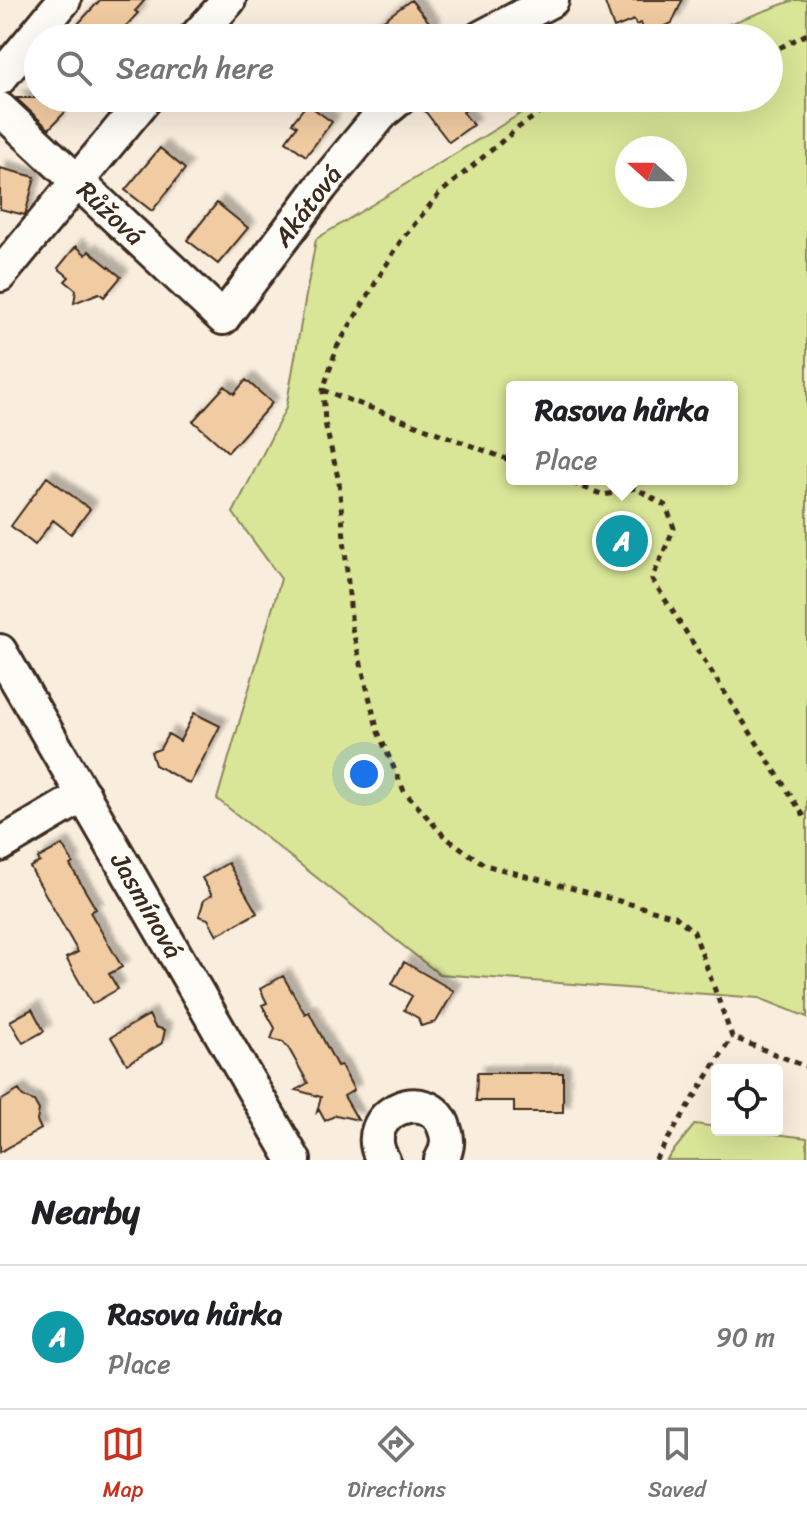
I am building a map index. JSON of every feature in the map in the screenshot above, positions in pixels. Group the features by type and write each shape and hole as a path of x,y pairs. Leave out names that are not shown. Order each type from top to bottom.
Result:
{"street":[{"path":"44,24 64,0"},
{"path":"208,24 229,0"},
{"path":"507,24 552,0"},
{"path":"0,78 24,49"},
{"name":"Růžová","path":"0,109 223,318"},
{"path":"0,275 134,112"},
{"name":"Akátová","path":"223,318 321,187 383,112"},
{"name":"Jasmínová","path":"0,651 294,1160"},
{"path":"0,845 84,795"},
{"path":"378,1159 376,1144 382,1121 401,1106 413,1105 425,1107 442,1122 447,1144 441,1160"}],"path":[{"path":"783,46 807,34"},
{"path":"541,112 439,194 400,242 337,347 323,390 325,423 339,482 352,628 378,732 404,791 445,837 485,865 675,916 694,932 732,1037 807,1067"},
{"path":"323,390 506,459"},
{"path":"577,485 604,495 635,488 666,506 674,528 652,579 807,821"},
{"path":"655,1160 732,1037"}],"green space":[{"path":"794,0 807,0 807,1017 759,998 439,974 217,799 281,579 233,513 286,408 316,239 523,112 783,112 783,24 729,24"},
{"path":"695,1124 711,1126 711,1136 783,1135 807,1138 807,1160 666,1160"}],"building":[{"path":"100,0 145,0 128,24 78,24"},
{"path":"411,0 431,24 378,24"},
{"path":"604,0 682,1 670,24 636,24 634,20 613,24"},
{"path":"31,112 65,112 49,129"},
{"path":"301,112 318,112 332,122 306,156 286,141 297,126 292,123"},
{"path":"426,112 463,112 473,125 449,142"},
{"path":"160,148 185,169 152,211 125,190"},
{"path":"0,168 35,177 25,215 0,209"},
{"path":"217,203 248,228 218,264 187,240"},
{"path":"76,246 86,255 89,251 121,277 104,297 99,293 74,303 76,290 65,281 69,277 58,268"},
{"path":"246,380 272,403 228,452 193,421 225,386 234,394"},
{"path":"47,477 90,509 71,534 53,520 35,545 11,526"},
{"path":"194,713 220,726 190,784 155,765 151,752 160,749 168,734 180,741"},
{"path":"62,845 96,909 90,912 122,967 109,974 118,989 92,1004 66,958 78,952 30,867 40,862 38,858"},
{"path":"228,863 257,913 217,935 208,919 199,916 204,900 212,895 202,878"},
{"path":"404,962 454,991 436,1022 421,1026 418,1018 404,1010 412,996 392,984"},
{"path":"283,976 305,1014 309,1012 337,1066 341,1065 354,1090 344,1096 358,1120 336,1115 325,1121 319,1110 317,1112 321,1097 296,1090 308,1083 289,1049 283,1042 271,1039 275,1028 262,1005 267,1003 260,989"},
{"path":"32,1009 44,1031 23,1043 10,1021"},
{"path":"149,1015 155,1027 165,1030 162,1043 127,1064 111,1037"},
{"path":"477,1073 563,1073 563,1112 514,1112 514,1101 476,1101"},
{"path":"19,1090 23,1097 34,1101 39,1110 37,1121 41,1129 0,1152 0,1101"}],"place":[{"name":"Rasova hůrka","path":"622,541"}]}
